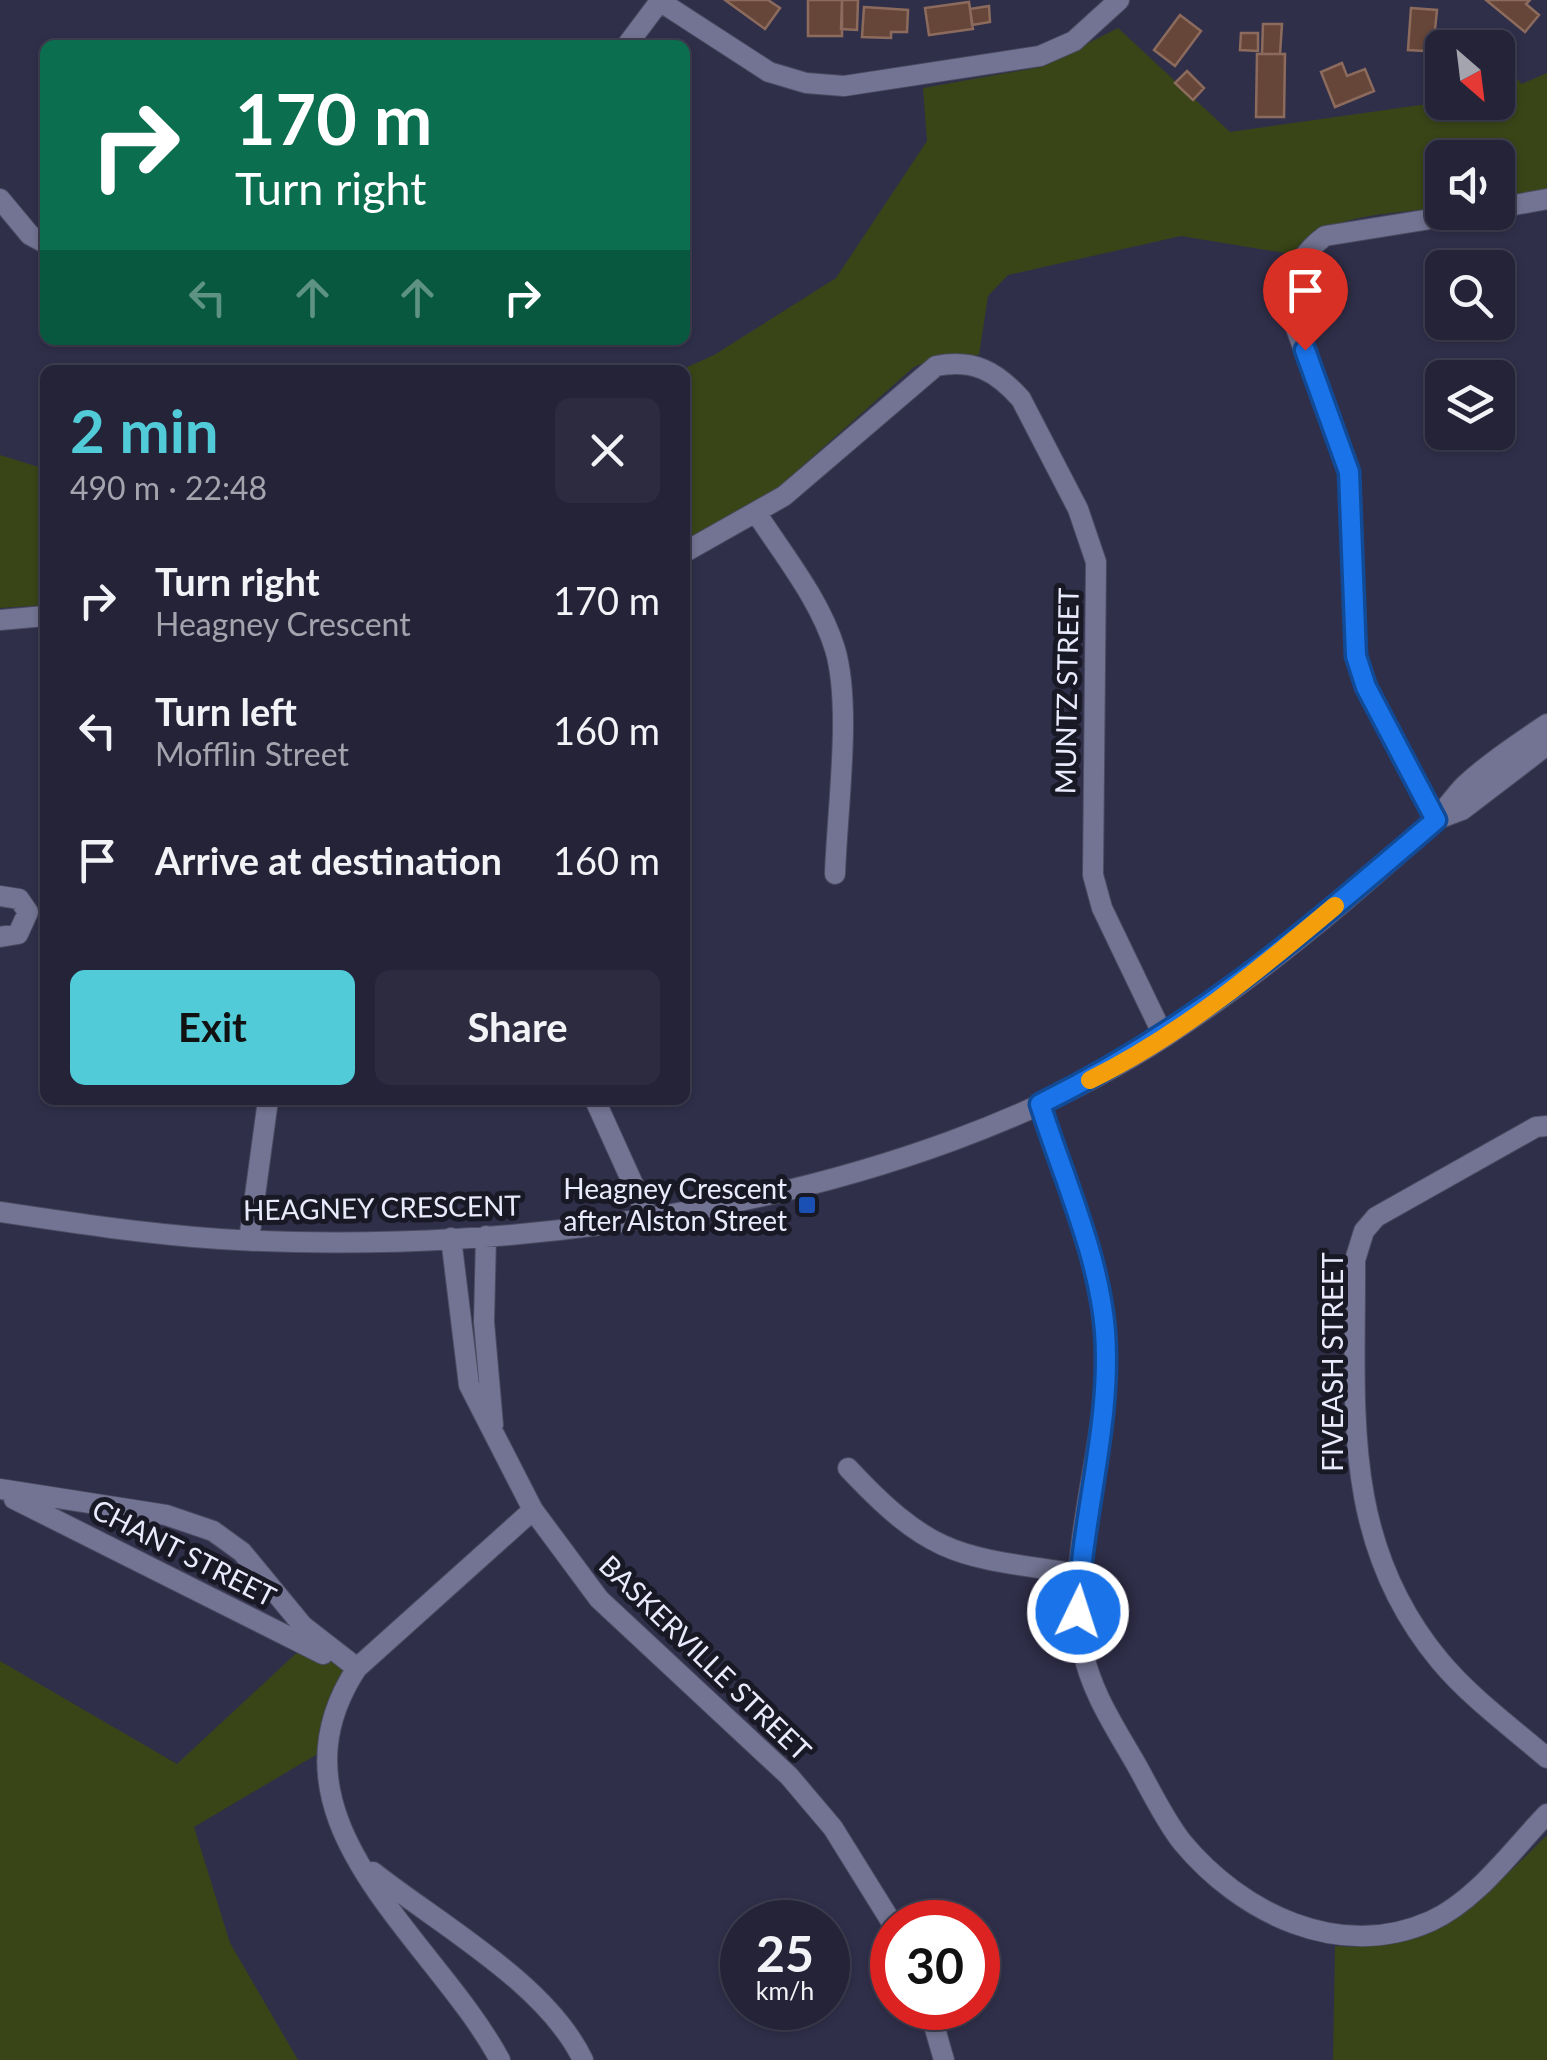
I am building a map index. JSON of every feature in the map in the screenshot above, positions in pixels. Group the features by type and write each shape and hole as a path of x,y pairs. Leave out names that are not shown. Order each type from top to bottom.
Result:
{"street":[{"path":"631,40 659,1 769,72 806,83 844,86 1040,56 1074,41 1119,0"},
{"path":"1515,205 1547,199"},
{"path":"0,200 40,241"},
{"path":"1425,220 1324,236 1307,250 1295,270 1290,294 1294,320 1349,472 1356,656 1366,687 1436,820"},
{"name":"MUNTZ STREET","path":"690,549 758,514 936,366 958,362 981,366 1003,379 1021,399 1092,544 1098,598 1094,874 1110,925 1164,1037"},
{"path":"758,514 812,598 836,650 842,686 835,874"},
{"path":"0,620 40,616"},
{"name":"HEAGNEY CRESCENT","path":"1506,764 1547,724"},
{"name":"HEAGNEY CRESCENT","path":"0,1212 249,1240 451,1238 648,1216 867,1167 961,1137 1040,1104 1164,1037 1245,981 1436,820 1468,783 1547,746"},
{"path":"0,896 19,898 28,912 18,934 0,937"},
{"path":"1040,1104 1092,1265 1105,1332 1106,1377 1079,1574 1078,1612 1094,1688 1179,1838 1210,1872 1244,1899 1281,1920 1320,1932 1367,1936 1396,1933 1432,1920 1464,1901 1547,1814"},
{"path":"249,1240 267,1105"},
{"path":"597,1105 648,1216"},
{"name":"FIVEASH STREET","path":"1547,1126 1536,1128 1376,1218 1357,1250 1356,1300 1358,1483 1369,1531 1387,1578 1411,1622 1441,1662 1547,1758"},
{"name":"BASKERVILLE STREET","path":"486,1236 483,1304 493,1425"},
{"name":"BASKERVILLE STREET","path":"451,1238 469,1384 477,1407 493,1425 532,1510 599,1598 789,1776 834,1828 878,1900"},
{"path":"848,1468 893,1516 922,1538 954,1553 1079,1574"},
{"name":"CHANT STREET","path":"0,1491 166,1515 213,1531 242,1552 302,1626 351,1663"},
{"name":"CHANT STREET","path":"0,1491 323,1654 351,1663"},
{"path":"500,2060 476,2018 356,1859 333,1809 326,1769 331,1718 351,1663 532,1510"},
{"path":"356,1859 518,1982 550,2014 583,2060"},
{"path":"935,2030 944,2060"}],"green space":[{"path":"1118,28 1230,132 1425,104 1425,120 1515,120 1515,77 1522,84 1547,73 1547,189 1515,196 1515,140 1425,140 1425,209 1341,223 1306,240 1291,254 1181,236 1008,275 988,296 979,355 939,356 914,367 775,490 690,539 690,366 714,355 836,278 927,141 923,88 1041,67"},
{"path":"0,455 40,467 40,605 0,608"},
{"path":"305,1645 357,1668 326,1749 194,1827 230,1943 298,2060 0,2060 0,1661 177,1764"},
{"path":"1547,1835 1547,2060 1333,2060 1335,1946 1398,1941 1427,1930 1478,1899"}],"building":[{"path":"725,0 768,0 780,8 765,29"},
{"path":"808,0 842,0 842,36 808,36"},
{"path":"842,0 858,0 857,30 841,29"},
{"path":"1486,0 1530,0 1526,4 1539,15 1525,32"},
{"path":"969,2 973,29 929,35 925,8"},
{"path":"989,6 990,22 972,25 970,9"},
{"path":"864,7 908,10 907,32 891,32 891,38 862,37"},
{"path":"1411,8 1437,10 1435,30 1425,30 1425,51 1408,50"},
{"path":"1180,15 1201,31 1175,66 1154,50"},
{"path":"1263,24 1282,24 1280,54 1262,54"},
{"path":"1241,33 1258,33 1258,51 1240,50"},
{"path":"1257,54 1285,54 1284,117 1256,117"},
{"path":"1342,63 1347,76 1365,69 1374,91 1335,107 1321,72"},
{"path":"1187,71 1204,88 1193,100 1175,83"}],"slow traffic":[{"path":"1090,1080 1164,1037 1245,981 1335,906"}],"place":[{"name":"Heagney Crescent after Alston Street","path":"807,1205"}],"route":[{"path":"1078,1612 1079,1574 1106,1377 1105,1332 1092,1265 1040,1104 1164,1037 1245,981 1436,820 1366,687 1356,656 1349,472 1305,350"}]}
